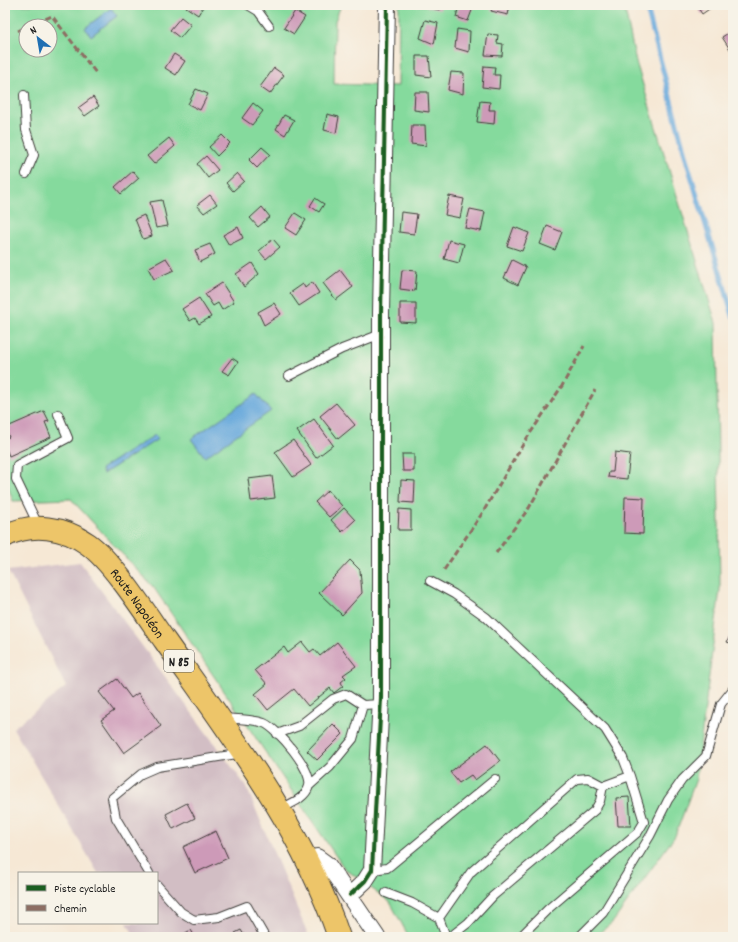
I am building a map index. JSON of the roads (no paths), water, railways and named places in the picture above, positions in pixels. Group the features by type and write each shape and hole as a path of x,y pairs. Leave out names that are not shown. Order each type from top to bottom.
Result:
{"main road":[{"name":"Route Napoléon","path":"5,536 23,528 54,529 71,535 88,544 101,555 154,625 244,753 280,809 308,859"},
{"name":"N 85","path":"308,859 339,937"}],"street":[{"path":"350,895 365,881 372,870 381,704 381,334 387,5"},
{"path":"308,859 317,857 328,865 350,895 376,937"}],"lane":[{"path":"248,5 258,11 270,26"},
{"path":"24,95 26,130 34,155 26,174"},
{"path":"289,376 342,350 381,334"},
{"path":"40,528 16,479 17,465 68,438 58,414"},
{"path":"430,581 454,594 486,617 605,729 623,758 644,822 638,832 548,910 520,937"},
{"path":"579,937 604,913 647,842 668,800 682,780 706,756 721,704 733,689"},
{"path":"277,734 299,726 333,699 346,694 363,705 381,704"},
{"path":"280,809 305,794 309,786 330,767 353,739 363,705"},
{"path":"219,717 264,723 283,739 302,763 308,776 309,786"},
{"path":"148,872 116,818 112,798 141,774 157,767 244,753"},
{"path":"439,918 471,872 577,779 588,778 603,786 630,776"},
{"path":"372,870 387,868 495,779"},
{"path":"450,937 468,923 492,896 594,810 600,801 603,786"},
{"path":"158,886 181,912 194,920 219,917 247,906 265,937"},
{"path":"386,893 412,903 439,918 446,937"}],"water":[{"path":"111,8 117,16 91,36 85,28"},
{"path":"256,394 271,411 205,457 191,439"},
{"path":"155,435 158,439 103,474 101,469"}],"waterway":[{"path":"646,5 687,162 733,316"}]}
